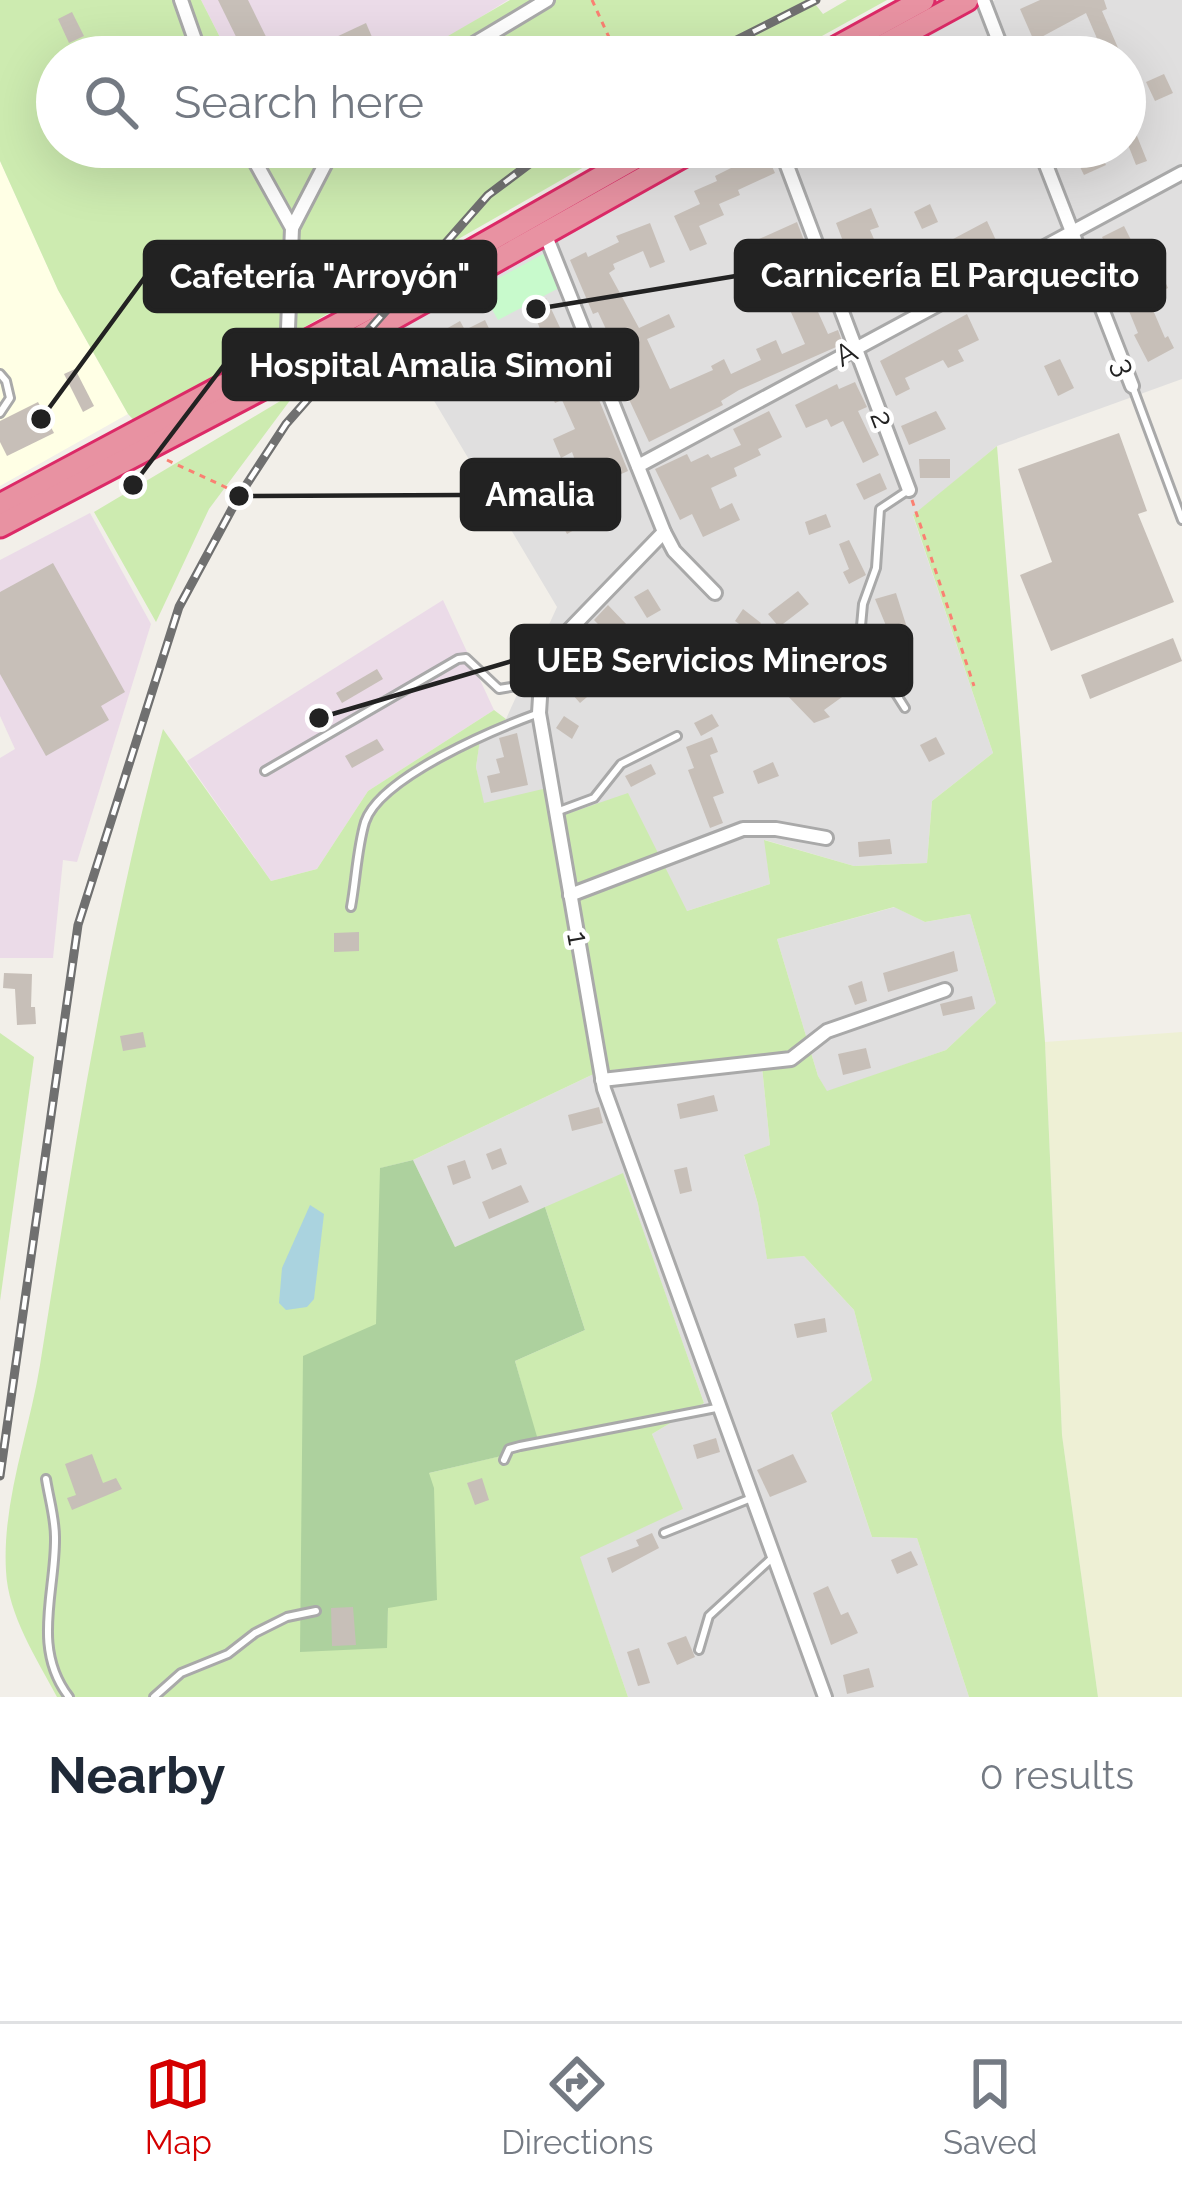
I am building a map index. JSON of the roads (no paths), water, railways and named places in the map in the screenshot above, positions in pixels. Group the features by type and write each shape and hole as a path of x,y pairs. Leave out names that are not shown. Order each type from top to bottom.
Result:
{"highway":[{"path":"857,36 923,0"},
{"path":"901,36 967,0"},
{"path":"1,517 362,336 623,168"},
{"path":"1,517 287,350 657,168"}],"street":[{"path":"181,0 194,36"},
{"path":"482,36 526,6 547,0"},
{"path":"983,0 997,36"},
{"path":"259,168 292,228"},
{"path":"286,374 292,228 323,168"},
{"name":"2","path":"787,168 909,490"},
{"name":"3","path":"1047,168 1132,386"},
{"name":"A","path":"638,466 1182,173"},
{"path":"540,225 664,532 674,551 715,592"},
{"name":"1","path":"664,532 550,650 539,713 602,1080 825,1697"},
{"path":"570,895 742,829 776,829 826,838"},
{"path":"602,1080 791,1059 827,1031 945,990"}],"lane":[{"path":"0,374 10,398 0,413"},
{"name":"3","path":"1132,386 1182,520"},
{"path":"905,708 860,637 858,626 876,568 880,509 909,490"},
{"path":"266,771 458,659 466,658 500,689 541,682"},
{"path":"351,907 365,820 380,796 481,734 539,713"},
{"path":"556,813 594,798 621,764 677,736"},
{"path":"504,1460 508,1449 520,1445 720,1408"},
{"path":"46,1479 56,1538 46,1618 51,1654 69,1697"},
{"path":"664,1533 752,1498"},
{"path":"700,1650 709,1616 774,1556"},
{"path":"154,1697 181,1673 228,1654 287,1617 316,1611"}],"water":[{"path":"310,1205 324,1214 314,1299 307,1307 286,1310 279,1303 282,1268"}],"railway":[{"path":"745,36 816,0"},
{"path":"0,1476 78,925 179,607 239,496 286,424 488,195 524,168"}],"place":[{"name":"Carnicería El Parquecito","path":"536,309"},
{"name":"Cafetería \"Arroyón\"","path":"41,419"},
{"name":"Hospital Amalia Simoni","path":"133,485"},
{"name":"Amalia","path":"239,496"},
{"name":"UEB Servicios Mineros","path":"319,718"}]}
